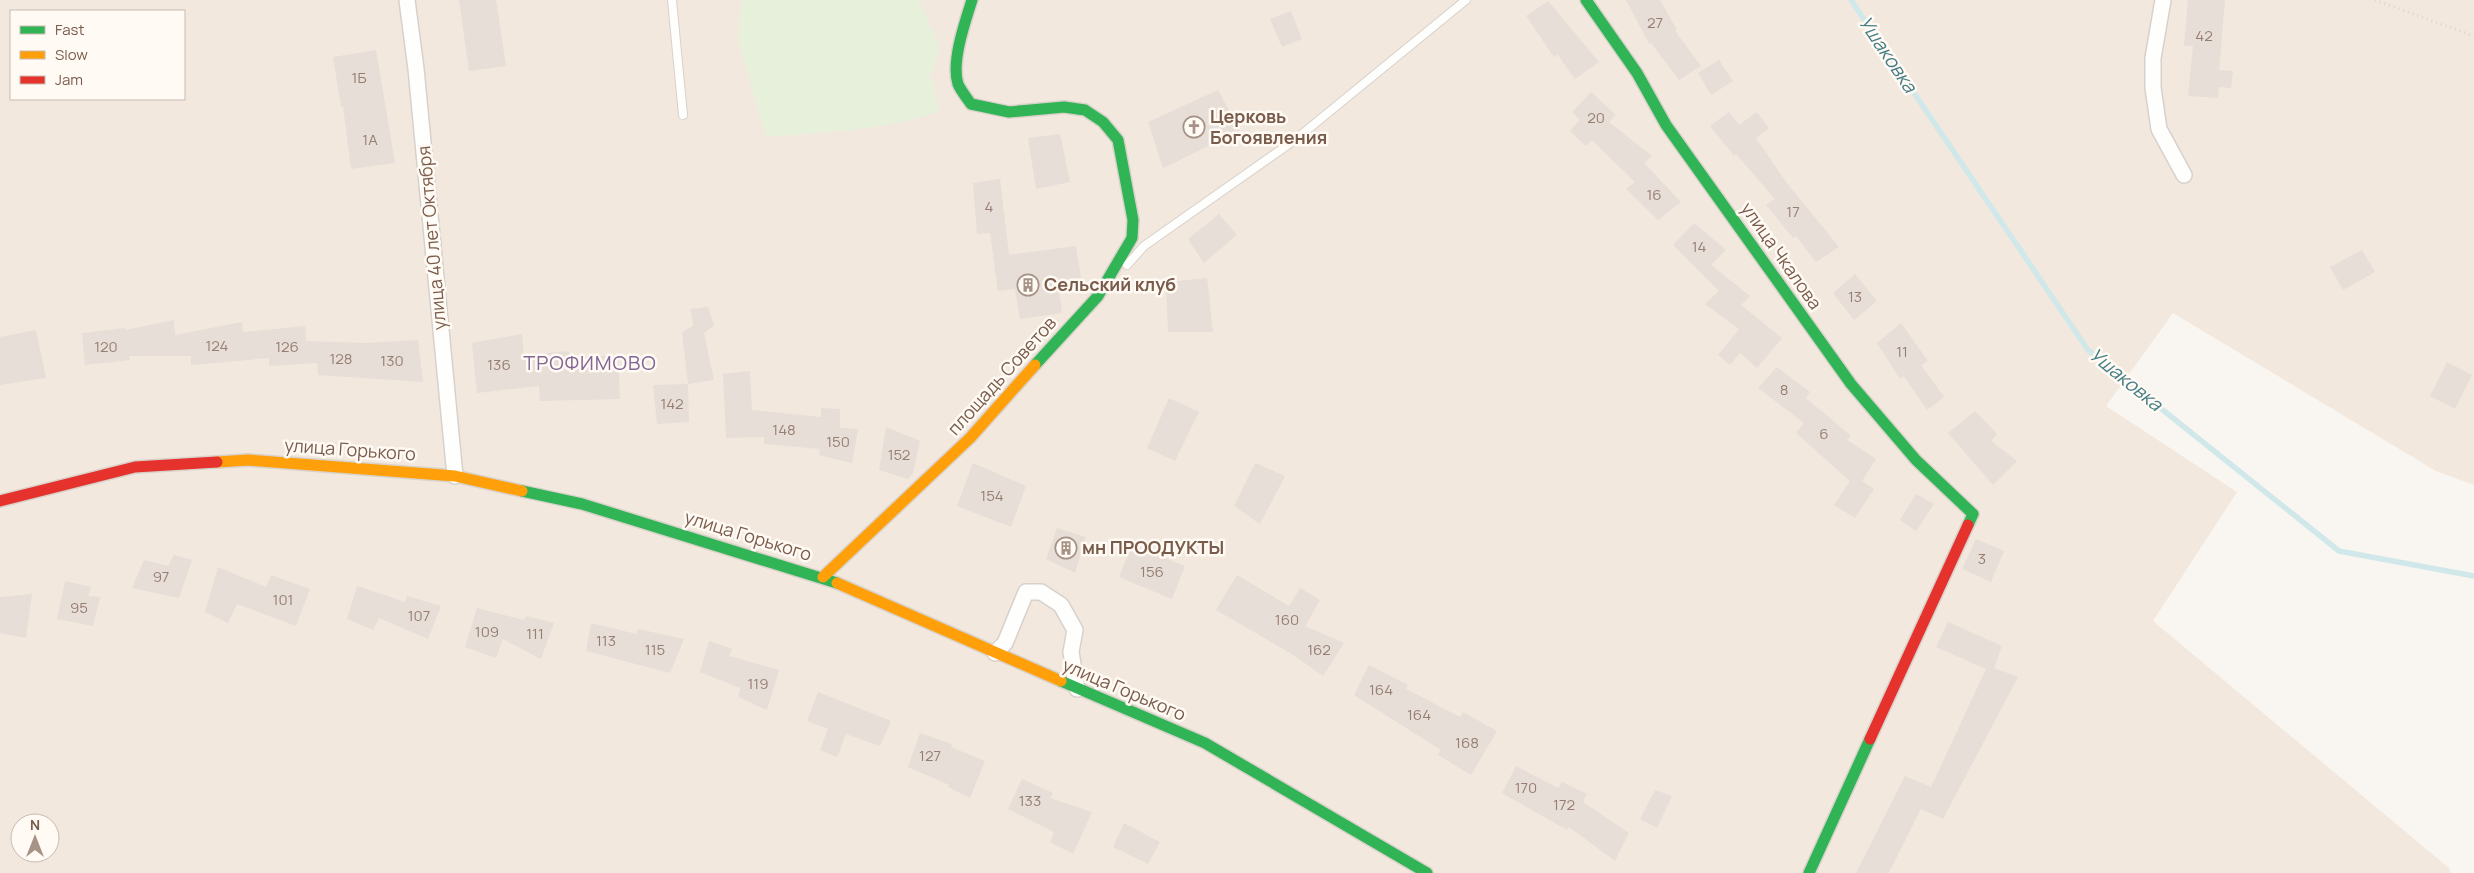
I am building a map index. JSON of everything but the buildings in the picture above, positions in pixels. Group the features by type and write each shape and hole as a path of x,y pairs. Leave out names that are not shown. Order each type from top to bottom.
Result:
{"street":[{"name":"улица 40 лет Октября","path":"407,0 416,69 455,476"},
{"name":"площадь Советов","path":"823,577 970,438 1098,296 1132,238 1134,220 1118,140 1103,122 1085,110 1064,107 1010,112 971,104 958,84 958,67 964,25 972,0"},
{"name":"улица Чкалова","path":"1586,0 1637,73 1666,125 1851,384 1916,460 1973,514 1809,873"},
{"path":"2163,0 2153,58 2153,88 2159,129 2184,175"},
{"name":"улица Горького","path":"0,501 135,466 230,461 339,465 455,476 582,504 823,577 1204,743 1427,873"},
{"path":"995,653 1005,643 1026,592 1041,592 1061,604 1075,630 1071,652 1077,689"}],"lane":[{"path":"672,0 683,115"},
{"path":"1098,296 1144,246 1296,139 1466,0"}],"path":[{"path":"2375,0 2474,36"}],"shaded area":[{"name":"ТРОФИМОВО","path":"0,0 2474,0 2474,485 2436,471 2173,313 2106,406 2237,492 2153,621 2449,868 2451,873 0,873"}],"green space":[{"path":"741,0 919,0 940,49 930,75 940,111 919,118 876,127 766,137 738,41"}],"waterway":[{"name":"Ушаковка","path":"1851,0 2088,350 2339,551 2474,576"}],"traffic: fast":[{"path":"972,0 960,42 956,65 956,75 962,92 971,104 1009,112 1064,107 1085,110 1103,122 1118,140 1133,220 1132,238 1098,296 1035,365"},
{"path":"1586,0 1637,73 1666,125 1851,384 1916,460 1973,514 1968,525"},
{"path":"522,491 582,504 837,583"},
{"path":"1061,681 1205,743 1427,873"},
{"path":"1809,873 1870,739"}],"traffic: slow":[{"path":"823,577 970,438 1035,365"},
{"path":"217,462 248,460 455,476 522,491"},
{"path":"837,583 1061,681"}],"traffic: jam":[{"path":"0,501 135,467 217,462"},
{"path":"1870,739 1968,525"}],"place":[{"name":"Церковь Богоявления","path":"1194,127"},
{"name":"Сельский клуб","path":"1028,285"},
{"name":"мн ПРООДУКТЫ","path":"1066,548"}],"district":[{"name":"ТРОФИМОВО","path":"590,363"}]}
